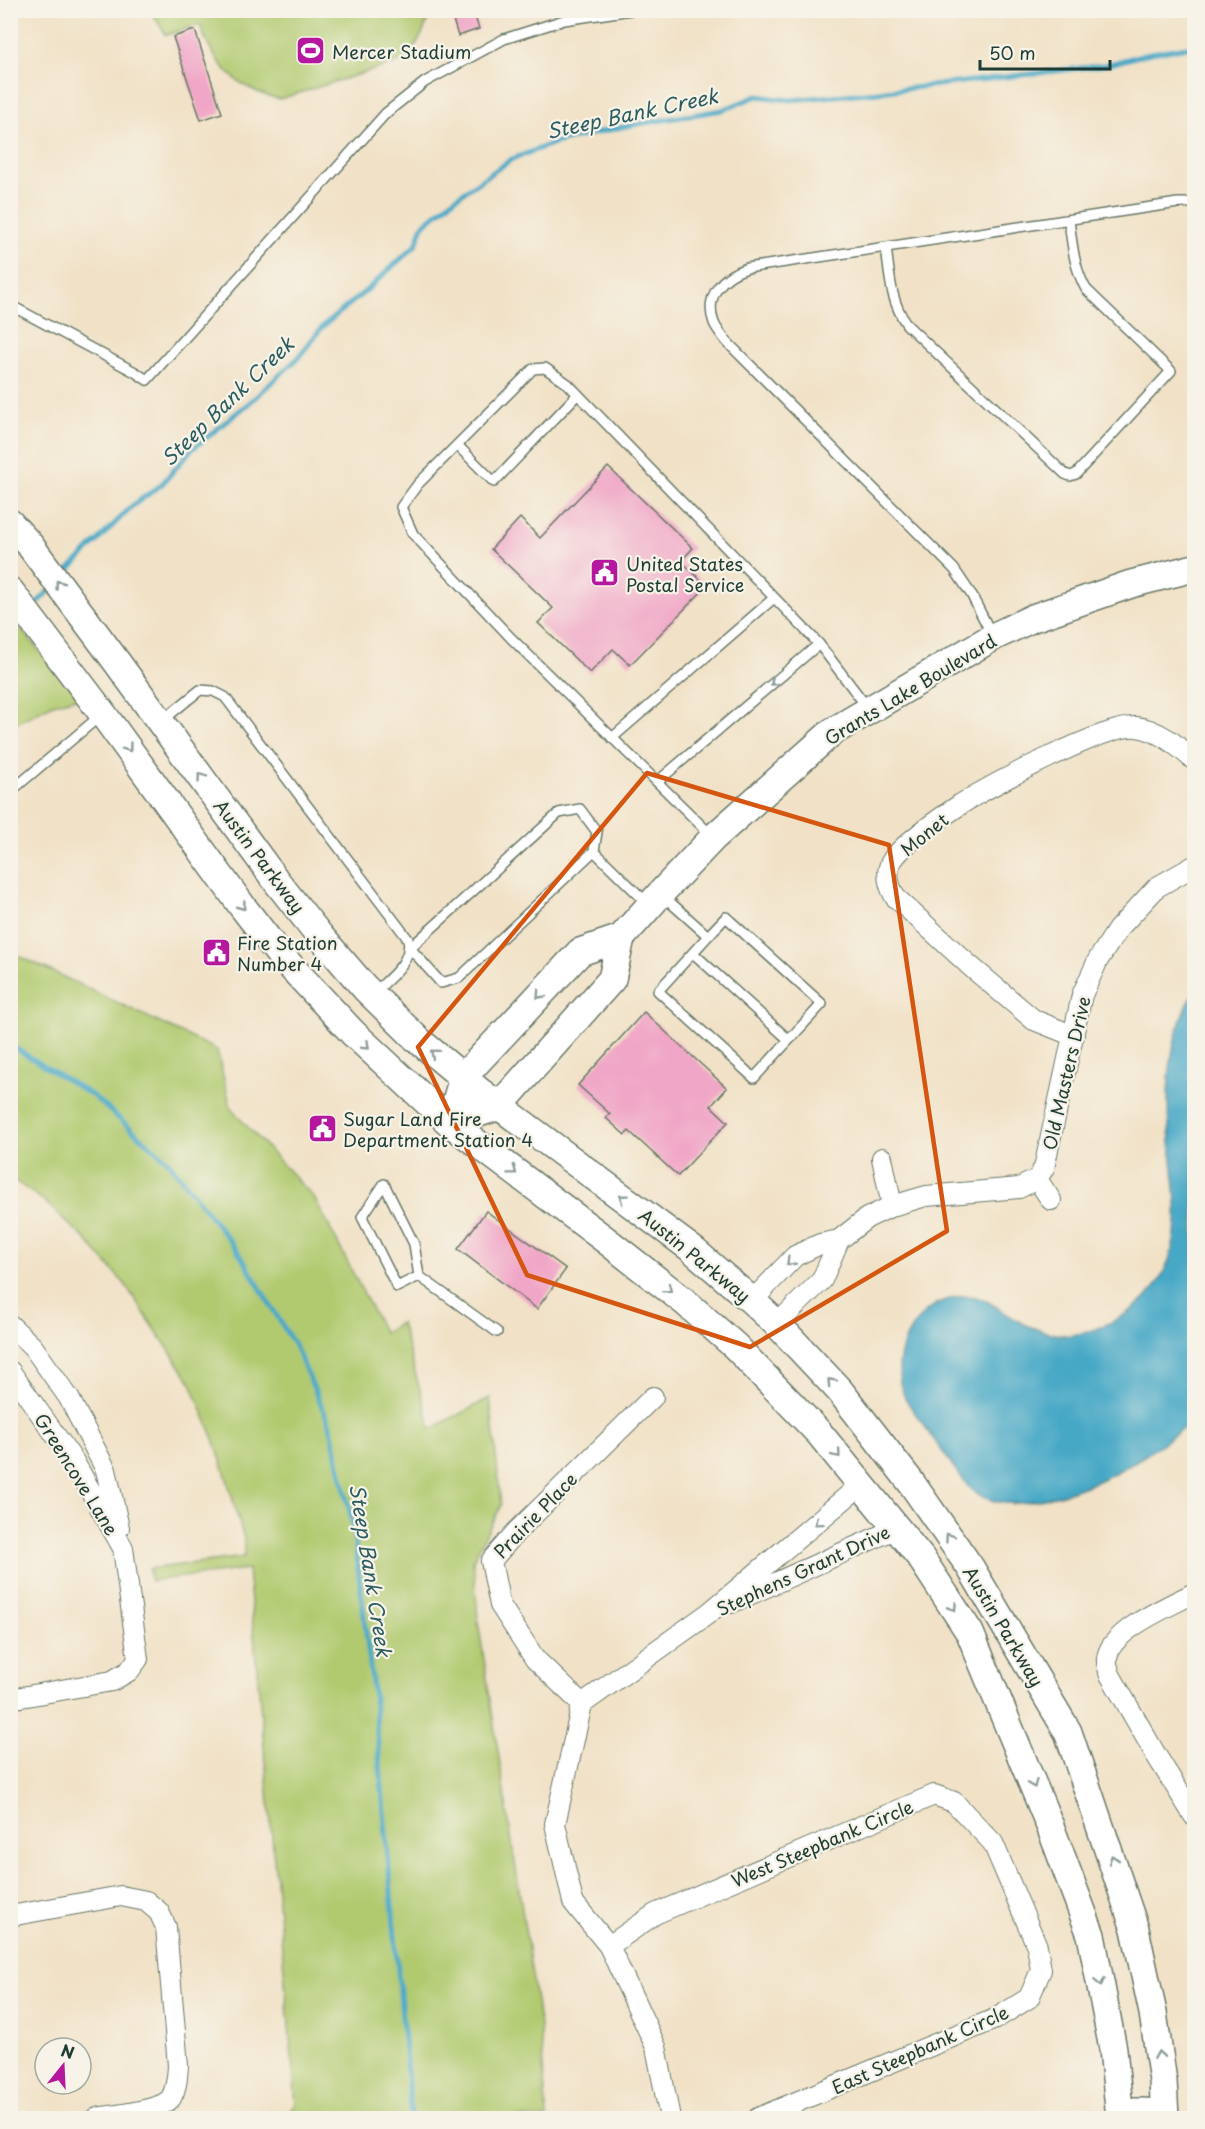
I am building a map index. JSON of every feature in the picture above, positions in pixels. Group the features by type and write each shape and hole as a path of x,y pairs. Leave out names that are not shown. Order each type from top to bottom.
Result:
{"main road":[{"name":"Austin Parkway","path":"10,523 29,544 89,624 278,882 320,936 373,995 417,1039 463,1077 693,1250 752,1301 840,1391 910,1481 970,1567 1068,1732 1135,1929 1153,2013 1163,2080 1165,2116"},
{"name":"Grants Lake Boulevard","path":"450,1123 500,1106 612,979 621,938 655,899 713,838 832,732 993,637 1033,618 1131,584 1194,568"},
{"name":"Austin Parkway","path":"10,591 280,955 352,1033 450,1123 685,1302 735,1346 798,1410 921,1557 970,1633 1050,1826 1091,1935 1113,2049 1116,2115"},
{"name":"Grants Lake Boulevard","path":"450,1123 463,1077 580,952 621,938"},
{"path":"862,1484 910,1481 897,1528"},
{"path":"1116,2115 1165,2116"}],"street":[{"name":"Monet","path":"1074,1036 1034,1020 969,965 895,897 889,884 888,870 892,861 904,847 962,804 1017,774 1102,733 1118,728 1136,727 1157,733 1182,749 1194,760"},
{"name":"Old Masters Drive","path":"1037,1179 1044,1168 1082,995 1098,960 1118,929 1157,886 1194,866"},
{"path":"882,1158 892,1206"},
{"path":"752,1301 795,1256 820,1244 839,1240 867,1218 892,1206 926,1196 1018,1188 1037,1179 1051,1200"},
{"path":"777,1324 822,1280 839,1240"},
{"name":"Greencove Lane","path":"10,1325 33,1347 69,1398 106,1470 123,1548 138,1659 129,1671 112,1681 10,1699"},
{"name":"Greencove Lane","path":"10,1371 73,1460 123,1548"},
{"name":"Prairie Place","path":"582,1704 535,1659 500,1605 491,1561 516,1532 653,1397"},
{"name":"Stephens Grant Drive","path":"582,1704 709,1613 862,1484"},
{"name":"Stephens Grant Drive","path":"709,1613 897,1528"},
{"path":"1194,1593 1127,1630 1113,1645 1107,1658 1109,1673 1194,1816"},
{"path":"582,1704 555,1824 573,1902 609,1946 656,2047 670,2118"},
{"name":"West Steepbank Circle","path":"609,1946 656,1914 934,1795 954,1802 993,1843 1008,1878"},
{"name":"East Steepbank Circle","path":"758,2118 994,2019 1029,1998 1041,1970 1037,1946 1008,1878"},
{"path":"10,1916 121,1896 146,1901 159,1912 166,1927 178,2066 177,2085 170,2099 160,2109 97,2118"}],"lane":[{"path":"10,304 147,380 386,114 425,82 504,39 564,20 631,10"},
{"path":"993,637 971,594 954,569 728,343 715,326 711,310 716,289 724,279 747,268 1178,203 1194,203"},
{"path":"886,247 893,299 897,311 907,326 1065,474 1070,476 1076,474 1171,371 1086,289 1075,263 1069,220"},
{"path":"713,838 511,638 413,534 401,507 418,484 533,369 545,368 578,394 819,644 869,710"},
{"path":"457,445 494,482 578,394"},
{"path":"612,738 774,598"},
{"path":"657,782 819,644"},
{"path":"161,722 200,690 213,691 225,697 408,939 410,948 407,959 373,995"},
{"path":"10,792 103,714"},
{"path":"580,809 597,832 594,851 459,978 441,982 410,948 559,813 580,809"},
{"path":"594,851 655,899 708,936"},
{"path":"726,917 822,1004 754,1078 658,991 693,953 726,917"},
{"path":"693,953 789,1040"},
{"path":"419,1276 397,1287 362,1217 384,1184 414,1244 419,1276 497,1332"}],"highlighted area":[{"path":"647,773 889,845 947,1231 750,1347 527,1275 418,1047"}],"green space":[{"name":"Mercer Stadium","path":"151,11 430,11 419,40 411,52 399,62 280,99 252,90 229,74 212,52 200,25 166,35"},
{"path":"10,617 80,697 53,704 11,726"},
{"path":"11,952 217,1050 231,1109 315,1199 384,1333 401,1323 431,1429 490,1398 501,1505 473,1560 478,1620 540,2027 547,2118 209,2118 288,2112 296,2104 248,1569 151,1581 149,1569 244,1557 244,1539 214,1439 190,1381 124,1283 86,1240 44,1201 11,1178"}],"water":[{"path":"1194,992 1194,1422 1144,1456 1089,1485 1028,1502 1004,1503 988,1499 968,1486 905,1397 899,1375 903,1346 911,1329 927,1311 953,1297 976,1297 1035,1329 1053,1334 1072,1335 1099,1328 1124,1315 1156,1286 1170,1258 1176,1225 1168,1102 1170,1064 1185,1009"}],"building":[{"path":"450,10 473,10 479,29 458,36"},
{"path":"195,30 222,113 201,120 173,37"},
{"name":"United States Postal Service","path":"608,467 693,548 681,561 707,586 630,665 613,649 590,673 538,623 553,608 491,549 520,518 540,538"},
{"path":"644,1012 727,1088 711,1106 728,1122 678,1176 629,1131 625,1135 606,1118 610,1114 578,1085"},
{"path":"486,1211 566,1269 537,1309 458,1249"}],"waterway":[{"name":"Steep Bank Creek","path":"63,576 132,506 161,485 191,450 248,404 297,359 323,326 416,245 423,225 454,199 512,159 557,142 626,126 722,110 757,96 790,100 878,92 1106,65 1150,53 1194,46"},
{"name":"Steep Bank Creek","path":"32,608 53,587"},
{"name":"Steep Bank Creek","path":"10,630 21,619"},
{"name":"Steep Bank Creek","path":"10,1045 93,1096 167,1160 239,1253 295,1346 330,1425 353,1526 374,1698 411,2118"}],"place":[{"name":"Mercer Stadium","path":"311,51"},
{"name":"United States Postal Service","path":"605,573"},
{"name":"Fire Station Number 4","path":"216,952"},
{"name":"Sugar Land Fire Department Station 4","path":"322,1128"}]}
